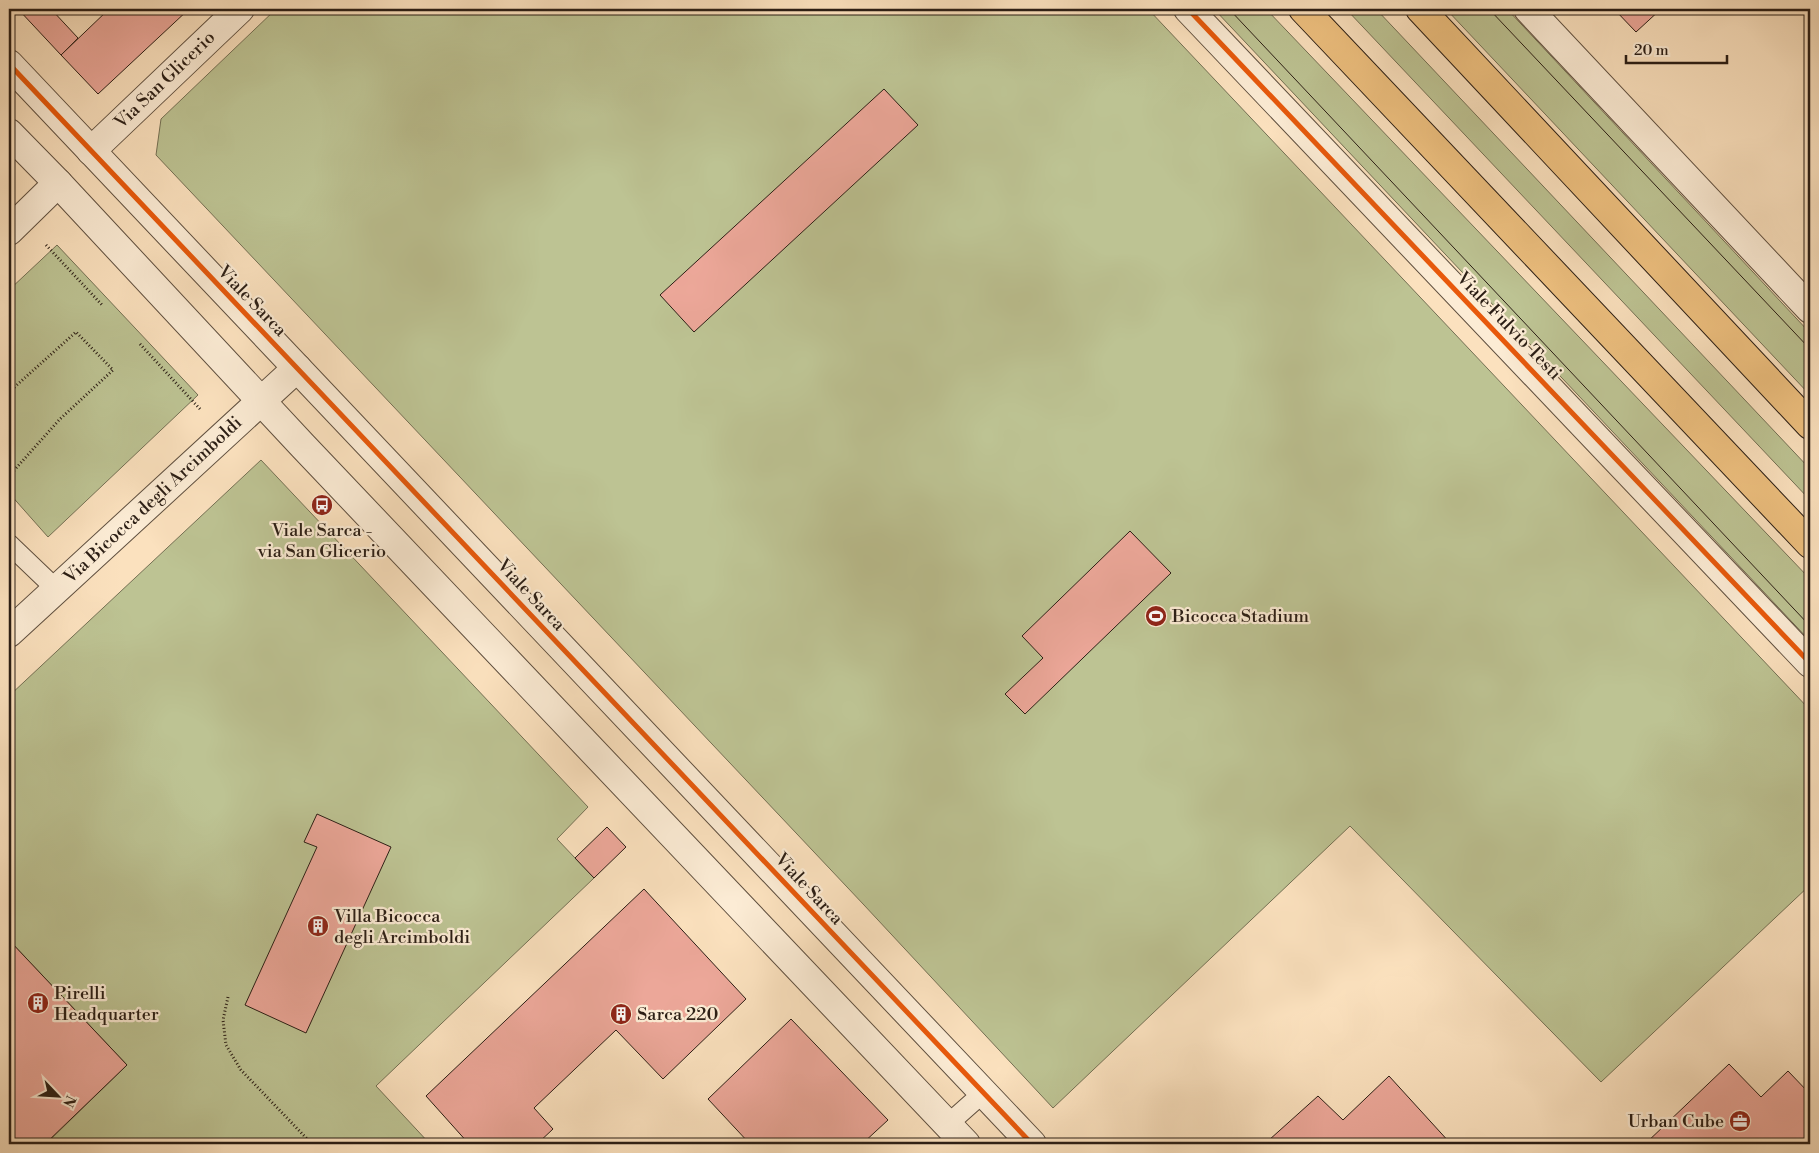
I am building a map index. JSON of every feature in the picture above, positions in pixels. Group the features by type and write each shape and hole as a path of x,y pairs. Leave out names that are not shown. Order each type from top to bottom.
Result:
{"main road":[{"path":"1303,9 1810,544"},
{"path":"1420,9 1810,425"}],"street":[{"name":"Via San Glicerio","path":"90,151 240,9"},
{"name":"Viale Fulvio Testi","path":"1188,9 1810,663"},
{"path":"1528,9 1810,309"},
{"name":"Viale Sarca","path":"9,64 1032,1144"},
{"path":"9,133 966,1144"},
{"path":"9,231 58,184"},
{"name":"Via Bicocca degli Arcimboldi","path":"9,633 297,368"}],"lane":[{"path":"9,544 56,589"},
{"path":"947,1125 983,1093"}],"path":[{"path":"46,245 103,306"},
{"path":"9,392 76,332 113,370 60,420 9,476"},
{"path":"140,344 200,409"},
{"path":"228,997 223,1020 226,1045 241,1070 312,1144"}],"green space":[{"name":"Bicocca Stadium","path":"276,9 1148,9 1810,710 1810,885 1601,1082 1350,826 1053,1108 864,905 156,155 161,119"},
{"path":"1214,9 1266,9 1810,579 1810,641"},
{"path":"1346,9 1376,9 1810,469 1810,500"},
{"path":"1446,9 1507,9 1810,333 1810,395"},
{"path":"57,245 198,395 48,537 9,493 9,290"},
{"path":"261,460 588,807 557,839 594,878 376,1086 430,1144 57,1144 52,1138 127,1065 9,940 9,696"}],"building":[{"path":"18,9 51,9 78,38 61,55"},
{"path":"109,9 189,9 98,94 61,55"},
{"path":"1614,9 1661,9 1636,32"},
{"path":"884,89 918,125 694,332 660,295"},
{"path":"1130,531 1171,573 1025,714 1005,694 1043,658 1022,636"},
{"name":"Villa Bicocca degli Arcimboldi","path":"317,814 391,847 306,1033 245,1005 317,847 304,842"},
{"path":"607,827 626,847 594,878 575,858"},
{"name":"Sarca 220","path":"644,889 746,999 663,1079 616,1030 534,1108 553,1129 537,1144 469,1144 426,1096"},
{"name":"Pirelli Headquarter","path":"9,940 127,1065 45,1144 9,1144"},
{"path":"791,1019 888,1120 862,1144 750,1144 708,1099"},
{"name":"Urban Cube","path":"1729,1064 1761,1097 1788,1071 1810,1094 1810,1144 1645,1144"},
{"path":"1389,1076 1451,1144 1272,1144 1269,1140 1318,1096 1343,1120"}],"tram line":[{"path":"1229,9 1810,626"},
{"path":"1489,9 1810,349"}],"cycle path":[{"path":"1188,9 1810,663"},
{"path":"9,64 1032,1144"}],"place":[{"name":"Viale Sarca - via San Glicerio","path":"322,505"},
{"name":"Bicocca Stadium","path":"1156,616"},
{"name":"Villa Bicocca degli Arcimboldi","path":"318,926"},
{"name":"Pirelli Headquarter","path":"38,1003"},
{"name":"Sarca 220","path":"621,1014"},
{"name":"Urban Cube","path":"1740,1121"}]}
